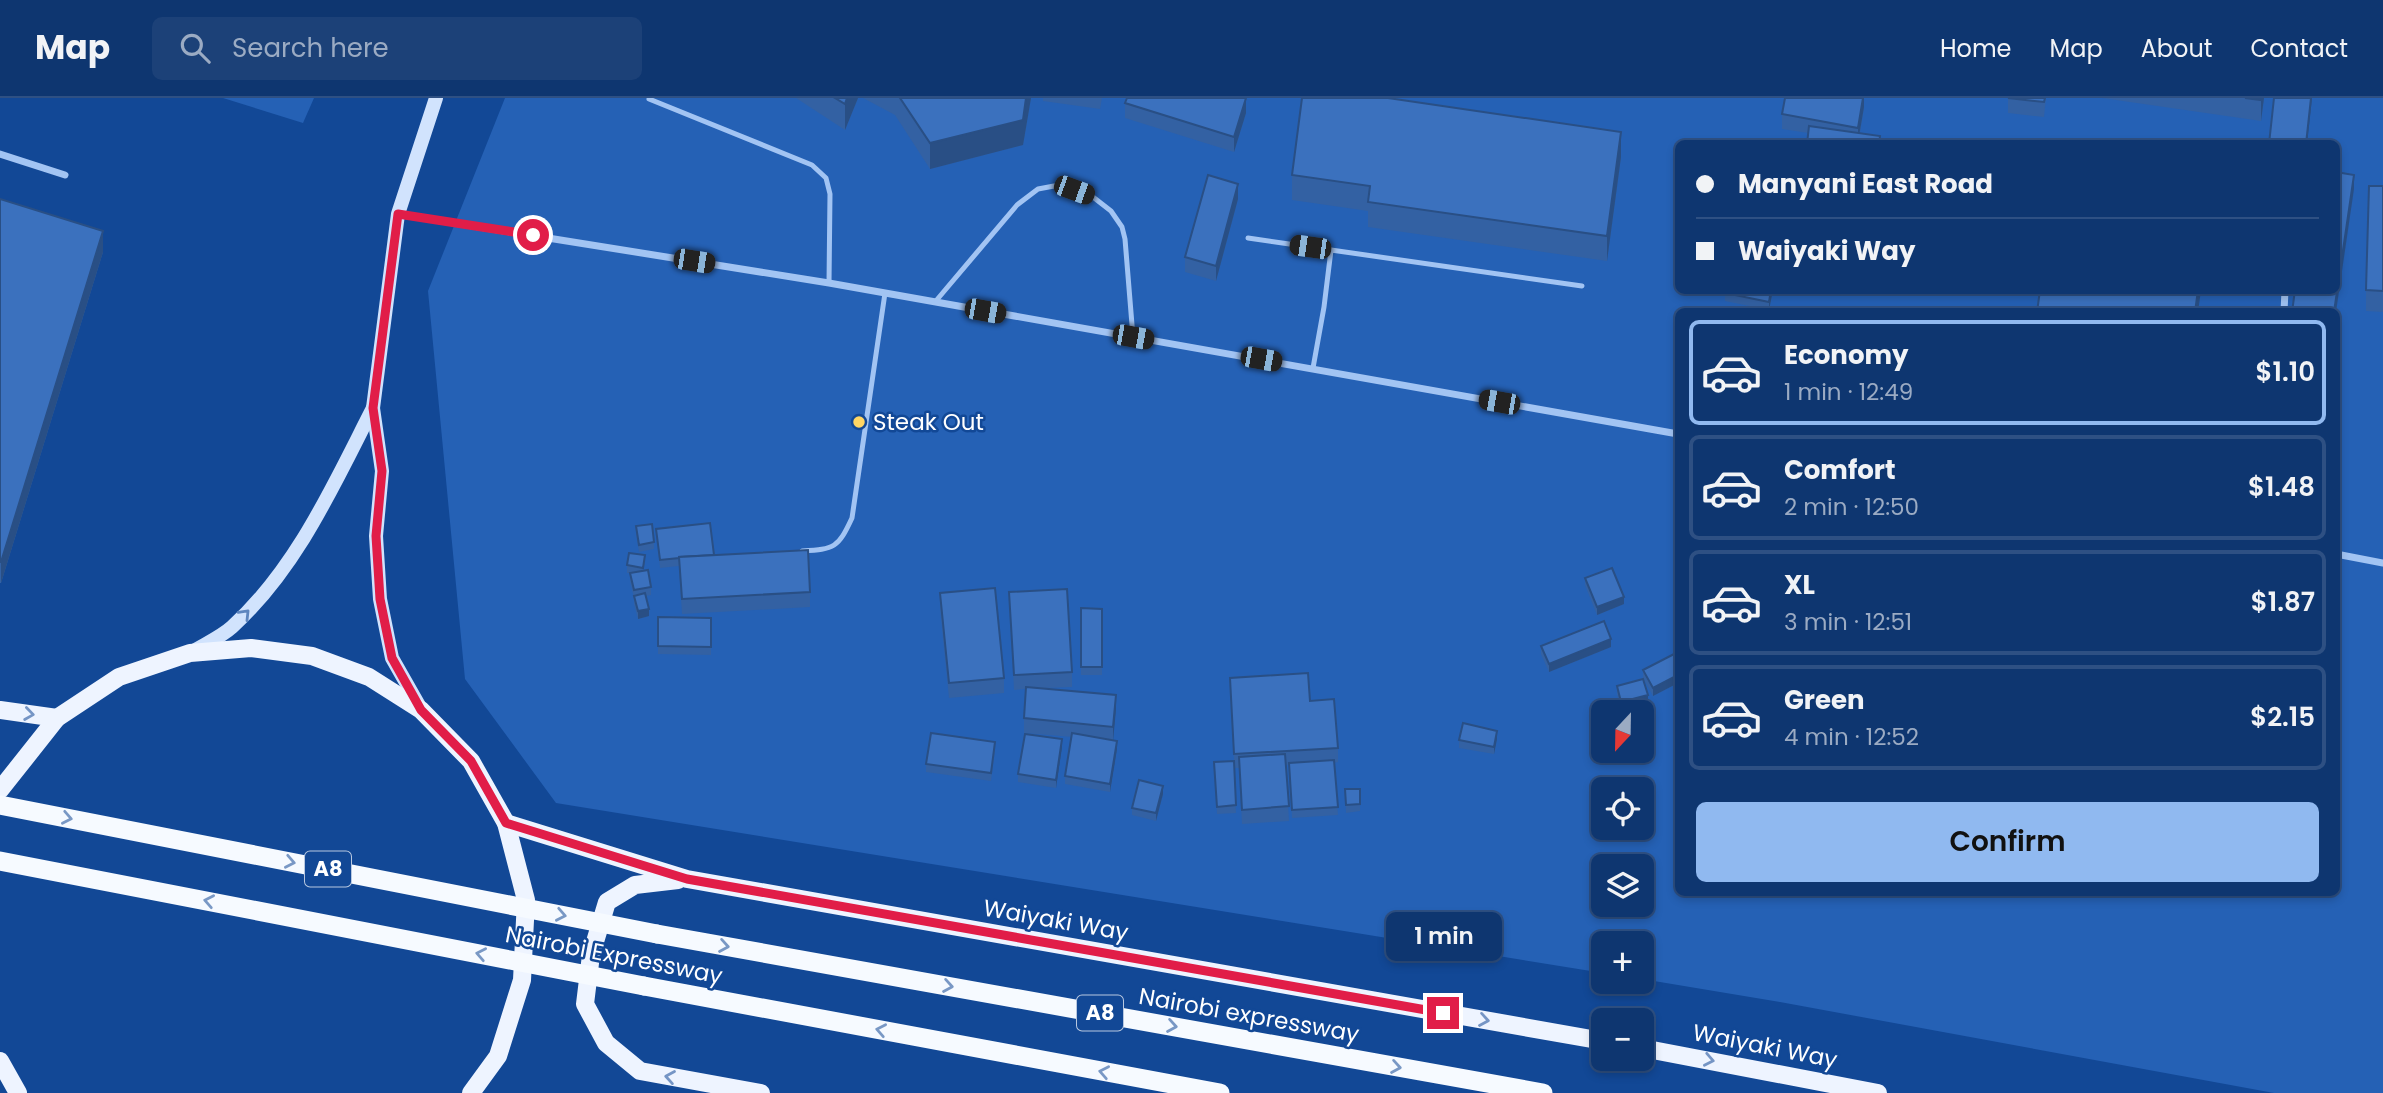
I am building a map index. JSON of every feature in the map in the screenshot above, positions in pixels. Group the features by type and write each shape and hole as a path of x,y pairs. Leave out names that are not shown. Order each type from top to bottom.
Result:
{"highway":[{"name":"Nairobi Expressway","path":"0,804 657,934"},
{"name":"Nairobi Expressway","path":"0,860 630,984 1220,1093"},
{"name":"Nairobi expressway","path":"657,934 1543,1093"}],"main road":[{"path":"421,710 392,658 380,599 376,536 382,471 373,408 398,214 436,98"},
{"path":"0,790 57,718 119,677 190,653 231,629 287,564 327,500 373,408"},
{"path":"190,653 251,648 312,656 369,677 421,710 471,761 506,823 526,900 523,980 498,1056 471,1093"},
{"path":"0,710 57,718"},
{"name":"Waiyaki Way","path":"506,823 687,879 1591,1039"},
{"path":"687,879 635,885 607,902 591,955 585,1004 606,1043 640,1071 761,1093"},
{"name":"Waiyaki Way","path":"1654,1050 1878,1093"},
{"path":"0,1061 18,1093"}],"street":[{"path":"0,154 65,175"},
{"path":"398,214 829,283 1675,433"},
{"path":"2340,555 2383,563"}],"lane":[{"path":"649,100 812,165 826,178 830,194 829,283"},
{"path":"935,302 1017,205 1038,189 1054,186 1093,197 1111,211 1122,227 1133,337"},
{"path":"1248,239 1582,286"},
{"path":"1313,368 1331,250"},
{"path":"800,551 826,549 841,541 852,518 885,293"}],"shaded area":[{"path":"223,98 314,98 303,123"},
{"path":"505,98 2383,98 2383,1093 2274,1093 1654,981 1654,931 1591,931 1591,971 556,803 465,679 428,291"}],"building":[{"path":"835,98 847,98 845,104"},
{"path":"900,98 1026,98 1023,120 930,143"},
{"path":"1127,98 1246,98 1234,137 1125,103"},
{"path":"1302,98 1388,98 1621,132 1607,236 1368,202 1370,186 1292,175"},
{"path":"1785,98 1863,98 1858,128 1782,114"},
{"path":"2008,98 2045,98 2044,102"},
{"path":"2274,98 2311,98 2306,140 2269,140"},
{"path":"1809,126 1880,136 1880,140 1807,140"},
{"path":"2340,173 2354,175 2340,271"},
{"path":"1208,175 1238,184 1216,266 1185,257"},
{"path":"2369,186 2383,186 2383,291 2366,290"},
{"path":"0,199 103,231 1,562 0,562"},
{"path":"1730,294 1770,294 1769,302"},
{"path":"2039,294 2197,294 2196,308 2038,308"},
{"path":"2294,294 2337,294 2335,308 2293,308"},
{"path":"710,523 714,555 660,560 656,529"},
{"path":"652,524 654,542 639,545 636,526"},
{"path":"808,550 810,592 682,599 679,557"},
{"path":"629,553 645,555 643,568 627,565"},
{"path":"1612,568 1624,597 1597,607 1585,578"},
{"path":"648,570 651,587 634,590 630,573"},
{"path":"995,588 1004,678 949,683 940,593"},
{"path":"1067,589 1072,672 1014,675 1009,592"},
{"path":"645,593 649,609 638,611 634,596"},
{"path":"1081,608 1102,609 1102,667 1081,667"},
{"path":"658,617 711,618 711,647 658,646"},
{"path":"1604,621 1611,639 1549,664 1541,646"},
{"path":"1675,654 1675,677 1653,688 1643,670"},
{"path":"1308,673 1310,701 1334,699 1338,748 1234,754 1230,678"},
{"path":"1643,679 1648,695 1620,700 1617,686"},
{"path":"1026,687 1116,695 1113,727 1024,718"},
{"path":"1463,723 1497,731 1494,747 1459,740"},
{"path":"931,733 995,742 991,773 926,764"},
{"path":"1072,733 1117,741 1110,784 1065,776"},
{"path":"1025,734 1062,739 1056,780 1018,774"},
{"path":"1285,754 1289,806 1242,810 1239,757"},
{"path":"1334,760 1338,807 1292,810 1289,763"},
{"path":"1234,761 1236,805 1217,807 1214,762"},
{"path":"1139,780 1163,786 1156,813 1132,808"},
{"path":"1345,789 1360,789 1360,804 1346,805"}],"place":[{"name":"Steak Out","path":"859,422"}],"route":[{"path":"533,235 398,214 373,408 382,471 376,536 380,599 392,658 421,710 471,761 506,823 687,879 1443,1013"}]}
